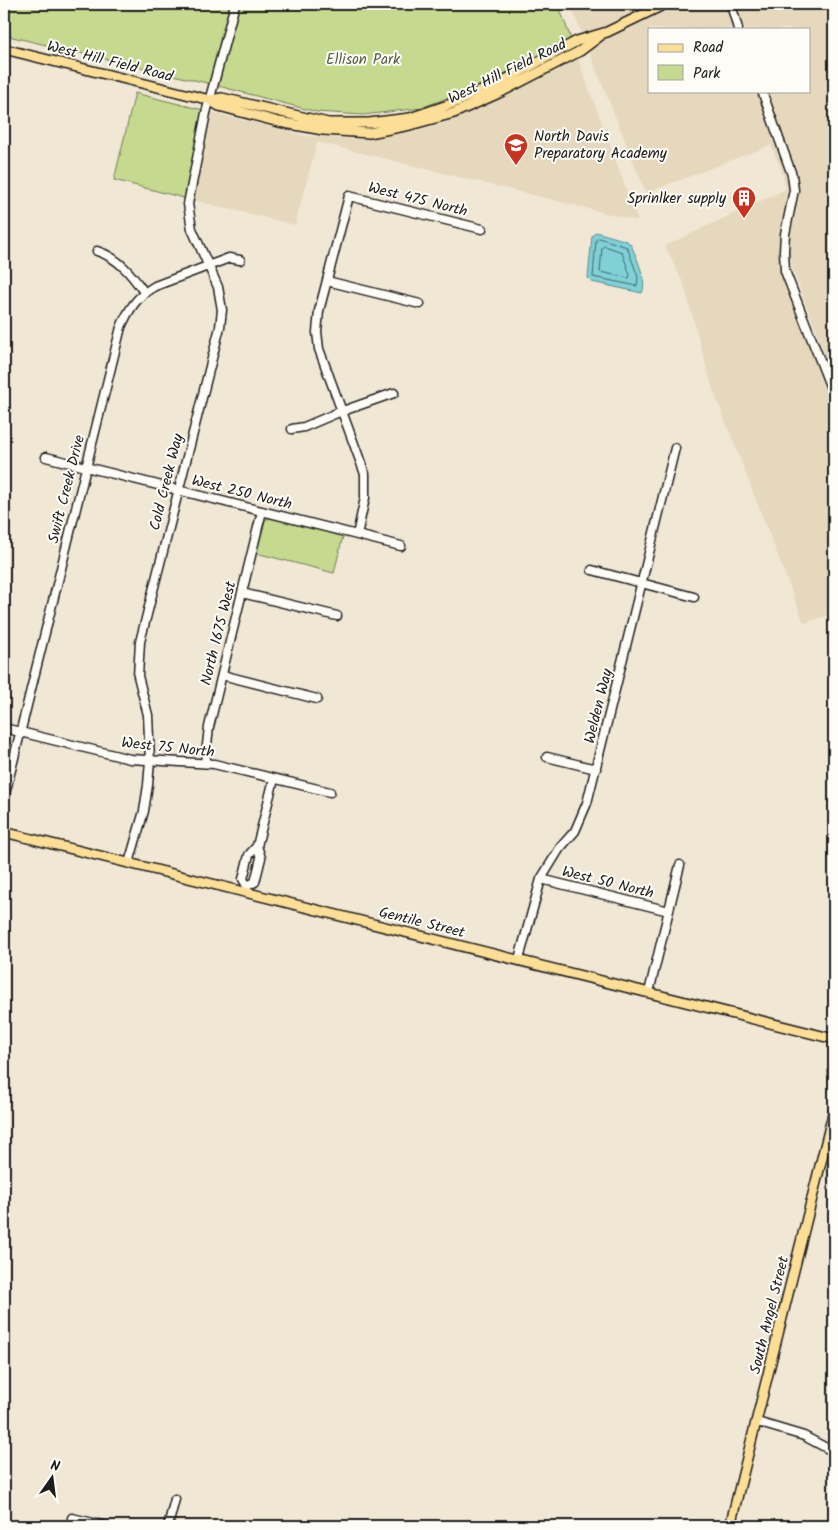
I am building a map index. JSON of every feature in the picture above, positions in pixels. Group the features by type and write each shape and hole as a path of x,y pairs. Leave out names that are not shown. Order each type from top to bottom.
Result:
{"main road":[{"name":"West Hill Field Road","path":"4,49 210,100 219,106 279,122 323,130 369,133 410,125 454,113 499,93 580,51 607,32 665,4"},
{"name":"Gentile Street","path":"4,832 129,863 247,889 834,1039"},
{"name":"South Angel Street","path":"730,1526 829,1146 834,1110"}],"street":[{"name":"Cold Creek Way","path":"129,863 144,811 150,761 148,715 138,676 140,642 220,327 222,310 218,287 192,228 188,204 206,113 235,4"},
{"path":"731,4 738,28"},
{"path":"762,92 792,175 794,190 785,234 786,271 834,392"},
{"name":"West 475 North","path":"326,281 348,196 482,229"},
{"path":"97,251 110,251 144,292"},
{"name":"Swift Creek Drive","path":"4,798 121,327 134,303 144,292 229,258 240,260"},
{"path":"357,535 365,498 365,474 319,349 317,332 319,311 326,281 420,304"},
{"path":"292,429 304,427 342,411 394,393"},
{"name":"Welden Way","path":"519,960 541,879 560,848 575,831 588,803 675,448"},
{"name":"West 250 North","path":"46,457 401,546"},
{"name":"North 1675 West","path":"205,763 209,727 262,511"},
{"path":"592,570 694,597"},
{"path":"242,593 337,616"},
{"path":"222,675 317,699"},
{"name":"West 75 North","path":"4,728 130,759 205,763 330,792"},
{"path":"547,757 596,769"},
{"path":"257,846 261,858 255,882 247,889 243,879 249,856 257,846 274,779"},
{"path":"649,992 680,865"},
{"name":"West 50 North","path":"541,879 669,911"},
{"path":"757,1422 804,1436 834,1452"},
{"path":"168,1526 175,1498"},
{"path":"72,1518 106,1526"}],"shaded area":[{"path":"570,4 834,4 834,378 793,271 791,260 779,257 786,283 834,411 834,613 804,623 712,387 684,285 665,246 786,189 781,169 771,145 646,193"},
{"name":"North Davis Preparatory Academy","path":"578,59 638,221 317,142 295,225 188,199 207,111 307,136 362,139 426,129 473,112"}],"green space":[{"name":"Ellison Park","path":"4,4 558,4 571,39 489,82 421,108 363,115 317,112 207,83 4,35"},
{"path":"135,93 207,111 188,199 114,180"},
{"path":"270,518 343,536 334,573 256,553 265,520"}],"water":[{"path":"596,232 627,241 631,245 644,282 642,293 592,282 588,278 592,236"}],"place":[{"name":"North Davis Preparatory Academy","path":"516,166"},
{"name":"Sprinlker supply","path":"744,219"}]}
